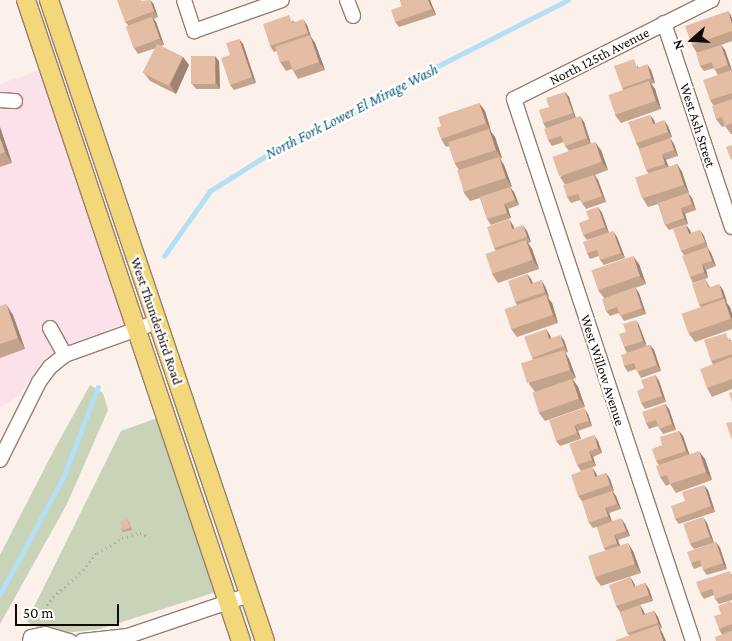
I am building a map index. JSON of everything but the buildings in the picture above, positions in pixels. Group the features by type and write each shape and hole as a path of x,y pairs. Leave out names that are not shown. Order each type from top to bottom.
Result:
{"main road":[{"name":"West Thunderbird Road","path":"26,0 241,641"},
{"name":"West Thunderbird Road","path":"49,0 265,641"}],"street":[{"path":"184,0 194,31 282,0"},
{"path":"347,0 353,16"},
{"name":"North 125th Avenue","path":"514,99 712,0"},
{"name":"West Ash Street","path":"664,23 732,227"},
{"name":"West Willow Avenue","path":"514,99 693,641"},
{"path":"0,100 15,102"},
{"path":"0,460 39,382 50,367 65,355 157,322"},
{"path":"50,328 65,355"},
{"path":"82,641 110,640 128,636 249,595"},
{"path":"30,641 32,637 45,634 70,641"}],"path":[{"path":"45,634 44,609 97,553 122,538 140,533 148,536"}],"shaded area":[{"path":"45,68 126,323 71,344 45,358 19,396 0,407 0,84"}],"green space":[{"path":"90,385 103,393 108,410 67,504 0,624 0,555"},
{"path":"160,417 219,591 100,629 66,633 31,625 27,621 121,431"}],"waterway":[{"name":"North Fork Lower El Mirage Wash","path":"164,256 210,191 272,152 351,115 434,68 568,0"},
{"name":"North Fork Lower El Mirage Wash","path":"0,594 63,478 98,387"}]}
